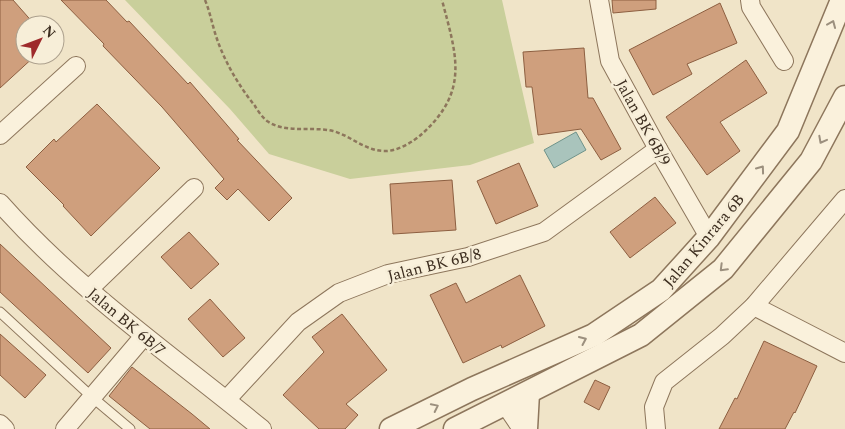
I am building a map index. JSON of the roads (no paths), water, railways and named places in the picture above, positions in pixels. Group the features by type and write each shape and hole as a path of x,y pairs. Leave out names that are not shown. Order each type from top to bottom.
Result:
{"street":[{"name":"Jalan BK 6B/9","path":"599,0 610,61 709,237"},
{"path":"750,0 751,8 784,61"},
{"name":"Jalan Kinrara 6B","path":"391,429 472,389 594,334 661,290 709,237 788,132 842,0"},
{"path":"0,135 76,66"},
{"name":"Jalan Kinrara 6B","path":"455,429 642,335 723,269 811,161 845,97"},
{"name":"Jalan BK 6B/8","path":"226,399 298,322 339,293 388,274 468,257 544,232 658,149"},
{"path":"89,289 194,188"},
{"path":"656,429 654,407 664,382 722,336 754,306 845,199"},
{"name":"Jalan BK 6B/7","path":"0,203 89,289 144,336 262,429"},
{"path":"754,306 845,352"},
{"path":"65,429 144,336"},
{"path":"472,389 492,392 505,404 522,429"},
{"path":"526,429 528,393"},
{"path":"0,424 5,429"}],"lane":[{"path":"0,312 92,397 130,429"}],"water":[{"path":"576,132 586,150 554,168 544,150"}]}
